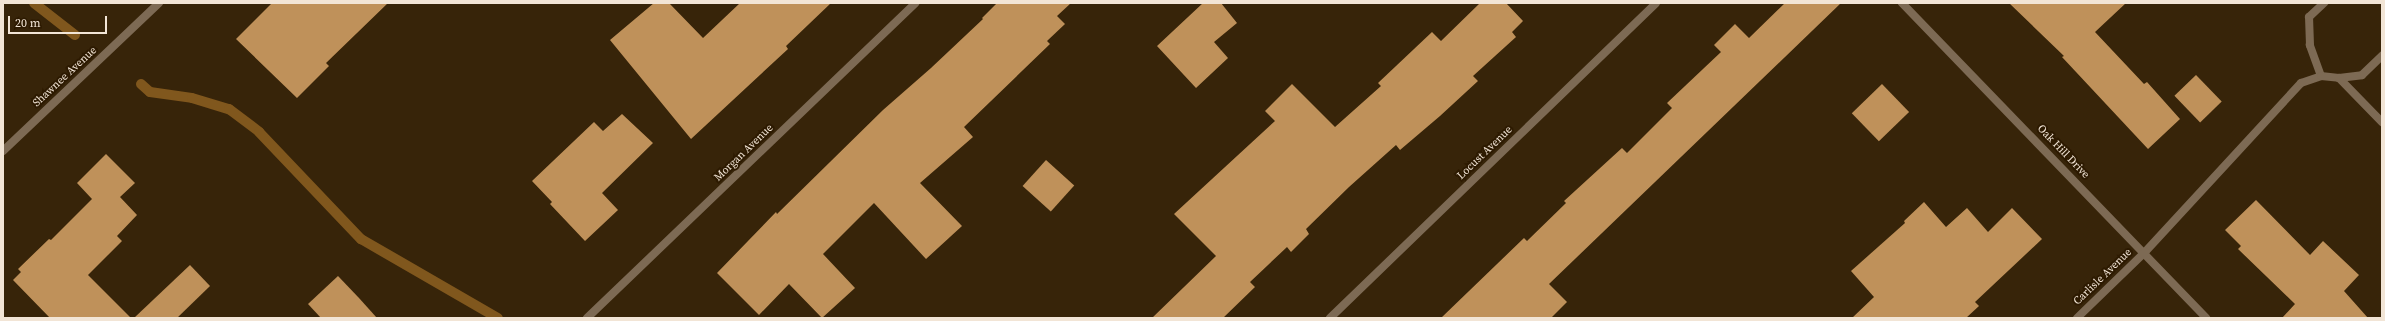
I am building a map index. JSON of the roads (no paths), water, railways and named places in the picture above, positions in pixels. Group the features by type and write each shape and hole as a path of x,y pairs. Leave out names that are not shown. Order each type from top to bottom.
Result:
{"street":[{"name":"Shawnee Avenue","path":"3,151 160,3"},
{"name":"Morgan Avenue","path":"587,318 915,3"},
{"name":"Locust Avenue","path":"1330,318 1656,3"},
{"name":"Oak Hill Drive","path":"1902,3 2145,252 2206,318"},
{"path":"2324,3 2309,17 2310,44 2321,76 2339,78 2362,75 2382,56"},
{"name":"Carlisle Avenue","path":"2077,318 2145,252 2301,83 2321,76"},
{"path":"2339,78 2382,122"}],"waterway":[{"path":"34,3 75,35"},
{"path":"141,84 150,92 192,98 229,109 259,132 361,239 498,318"}]}
